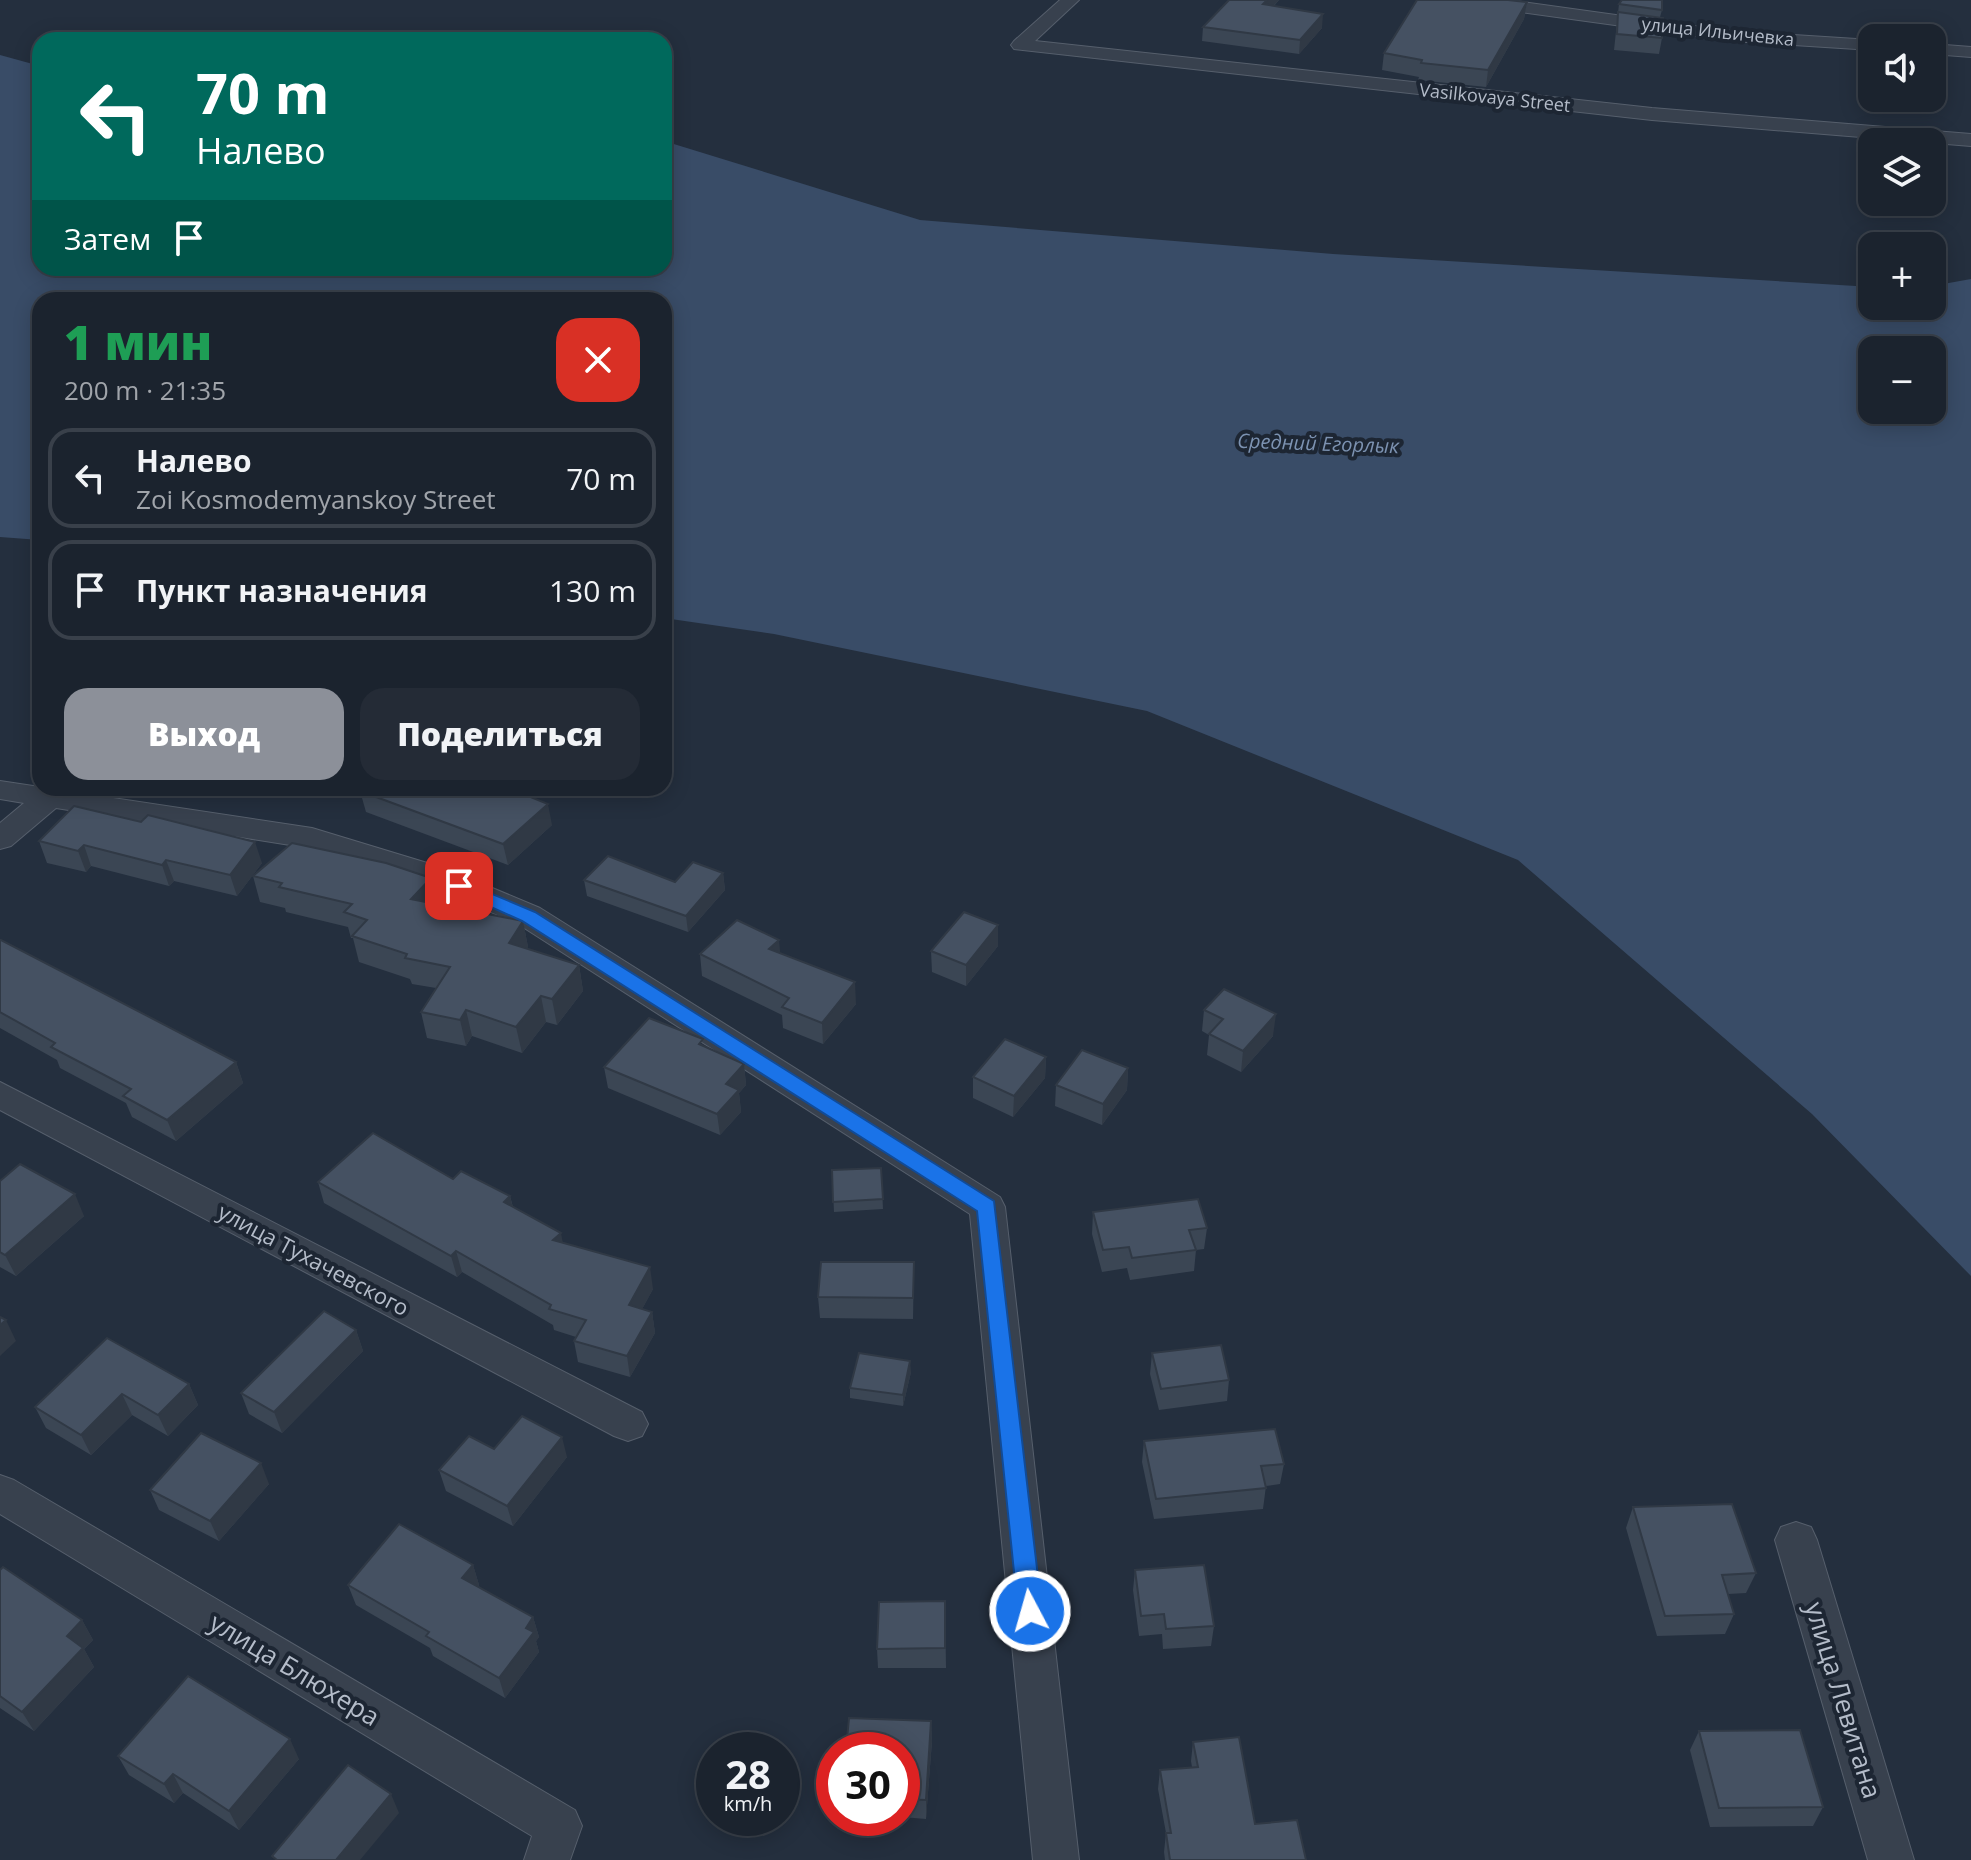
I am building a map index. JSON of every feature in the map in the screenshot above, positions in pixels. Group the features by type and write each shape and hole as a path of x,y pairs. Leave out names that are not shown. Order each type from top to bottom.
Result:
{"street":[{"name":"Vasilkovaya Street","path":"1070,0 1020,45 1652,114 1971,140"},
{"name":"улица Ильичевка","path":"1470,0 1731,36 1858,44"},
{"path":"1946,50 1971,52"},
{"path":"0,790 32,794"},
{"path":"44,796 312,838 436,876 515,911 987,1207 1056,1860"},
{"path":"0,839 51,797"},
{"name":"улица Тухачевского","path":"0,1095 628,1424"},
{"name":"улица Блюхера","path":"0,1493 559,1826 547,1860"},
{"name":"улица Левитана","path":"1796,1540 1891,1860"}],"water":[{"name":"Средний Егорлык","path":"0,55 32,64 32,276 672,276 672,143 920,220 1333,254 1858,286 1858,320 1946,320 1946,283 1971,279 1971,1276 1812,1114 1518,860 1147,711 774,634 672,619 672,292 32,292 32,539 0,537"}],"building":[{"path":"1229,0 1267,0 1263,4 1323,14 1300,40 1203,27"},
{"path":"1417,0 1527,2 1488,70 1421,63 1422,60 1384,53"},
{"path":"1622,0 1662,0 1662,10 1619,4"},
{"path":"1618,12 1663,18 1662,38 1617,34"},
{"path":"373,796 528,796 548,804 503,844"},
{"path":"74,806 141,822 148,815 255,842 230,875 166,860 162,865 84,845 78,851 39,841"},
{"path":"292,843 386,863 431,878 411,899 523,921 509,943 579,965 552,999 541,996 516,1027 466,1010 460,1020 421,1012 450,967 405,958 407,954 352,936 367,920 344,912 352,904 279,887 282,883 253,876"},
{"path":"608,856 675,882 693,862 723,873 686,916 584,880"},
{"path":"964,912 998,925 966,965 931,951"},
{"path":"737,920 779,940 769,949 855,982 822,1023 782,1007 789,998 700,954"},
{"path":"0,940 236,1062 167,1120 123,1096 131,1089 51,1047 55,1043 0,1012"},
{"path":"1224,989 1276,1014 1243,1051 1209,1034 1223,1019 1204,1010"},
{"path":"649,1018 703,1039 699,1044 744,1064 726,1084 739,1090 717,1114 604,1067"},
{"path":"1005,1039 1046,1057 1014,1096 973,1077"},
{"path":"1082,1050 1128,1068 1103,1104 1056,1085"},
{"path":"373,1133 453,1179 461,1171 510,1196 504,1202 561,1233 553,1240 650,1267 629,1305 652,1312 627,1356 574,1341 586,1320 549,1309 551,1305 456,1251 451,1256 318,1182"},
{"path":"20,1164 75,1194 5,1255 0,1252 0,1181"},
{"path":"881,1168 883,1199 833,1202 832,1170"},
{"path":"1198,1199 1207,1228 1189,1230 1196,1250 1132,1258 1129,1247 1103,1250 1093,1212"},
{"path":"821,1262 914,1262 913,1298 818,1297"},
{"path":"324,1311 356,1330 274,1412 241,1393"},
{"path":"107,1338 189,1384 158,1415 122,1394 81,1435 35,1407"},
{"path":"1221,1345 1229,1380 1161,1389 1152,1353"},
{"path":"859,1353 910,1361 903,1395 850,1388"},
{"path":"522,1416 562,1437 507,1506 439,1470 469,1436 494,1449"},
{"path":"1275,1429 1284,1464 1261,1466 1266,1488 1156,1499 1144,1441"},
{"path":"201,1433 261,1463 210,1521 150,1490"},
{"path":"1732,1504 1756,1573 1722,1575 1734,1614 1665,1616 1633,1507"},
{"path":"399,1524 473,1565 462,1578 533,1617 526,1628 534,1632 499,1678 426,1636 429,1632 348,1585"},
{"path":"1204,1565 1214,1626 1166,1629 1164,1614 1141,1616 1135,1570"},
{"path":"3,1567 82,1620 67,1636 83,1648 22,1712 0,1696 0,1570"},
{"path":"945,1601 945,1648 877,1649 879,1602"},
{"path":"188,1676 290,1739 229,1811 173,1774 164,1784 118,1756"},
{"path":"849,1718 931,1721 926,1800 920,1800 920,1732 848,1732"},
{"path":"1800,1730 1823,1807 1719,1808 1699,1731"},
{"path":"1239,1737 1255,1824 1297,1820 1306,1860 1170,1860 1166,1833 1171,1833 1160,1770 1198,1767 1193,1742"},
{"path":"348,1765 391,1794 336,1860 277,1860 272,1856"}],"route":[{"path":"459,886 529,916 987,1207 1030,1611"}]}
